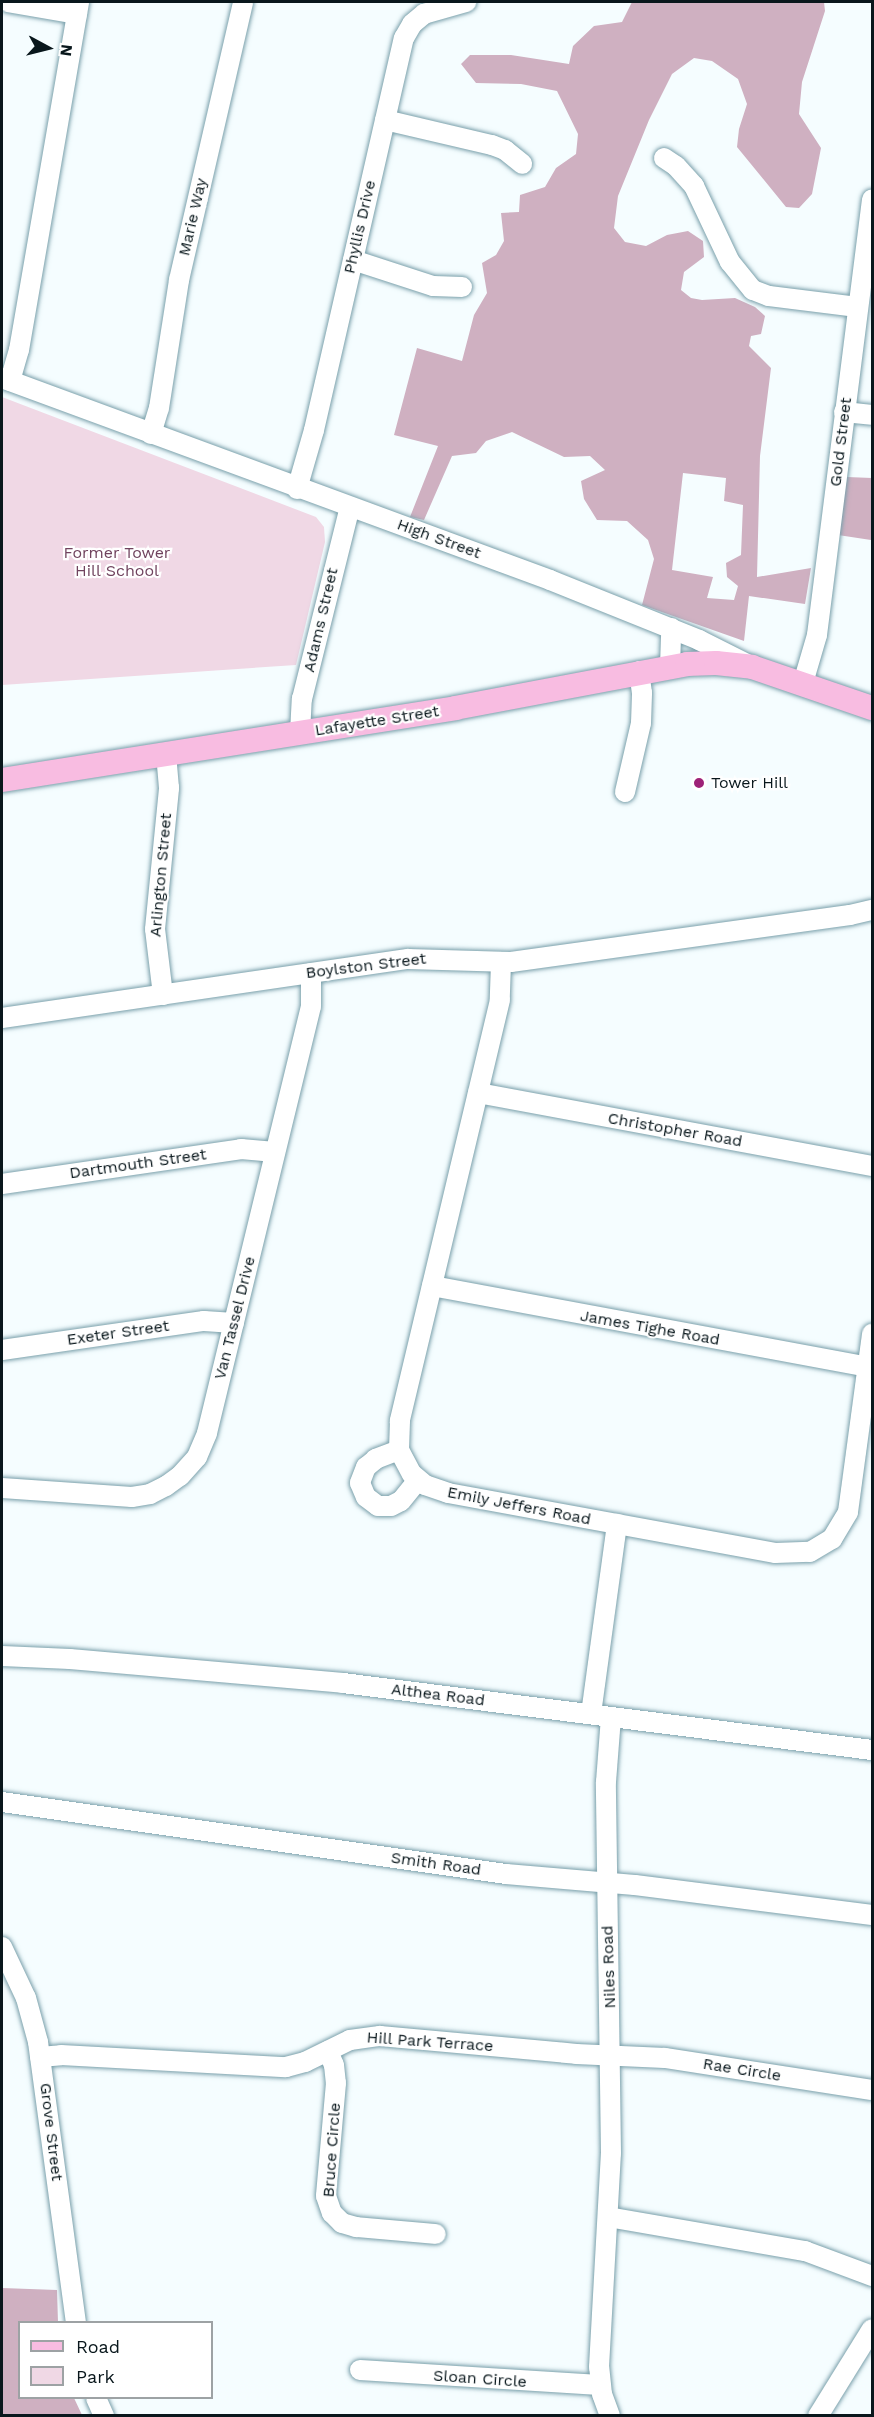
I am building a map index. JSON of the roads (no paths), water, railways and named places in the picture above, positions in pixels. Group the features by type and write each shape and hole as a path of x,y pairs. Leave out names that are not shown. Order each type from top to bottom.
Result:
{"main road":[{"name":"Lafayette Street","path":"2,780 479,704 670,666 716,663 753,667"},
{"name":"High Street","path":"753,667 873,708"}],"street":[{"path":"6,380 19,350 78,8 8,2"},
{"name":"Marie Way","path":"152,434 159,408 179,280 243,2"},
{"name":"Phyllis Drive","path":"297,489 314,430 402,46 412,24 424,14 466,2"},
{"path":"385,120 492,145 505,150 522,164"},
{"path":"664,158 676,166 694,186 730,262 753,290 769,296 857,307"},
{"name":"Gold Street","path":"803,683 817,635 857,307 872,206"},
{"path":"353,260 433,286 462,287"},
{"name":"High Street","path":"6,380 297,489 523,570 671,628 753,667"},
{"path":"844,412 873,415"},
{"name":"Adams Street","path":"300,734 302,699 350,507"},
{"path":"670,666 671,628"},
{"path":"625,792 641,723 642,693 639,671"},
{"name":"Arlington Street","path":"163,995 155,929 169,788 166,755"},
{"name":"Boylston Street","path":"2,1018 419,958 501,963 873,910"},
{"path":"399,1449 376,1459 366,1467 360,1479 364,1494 378,1506 391,1506 401,1501 418,1480 408,1468 399,1449 400,1421 500,1000 501,963"},
{"name":"Van Tassel Drive","path":"2,1488 123,1498 150,1494 173,1481 192,1463 205,1440 311,1006 311,973"},
{"name":"Christopher Road","path":"477,1093 873,1166"},
{"name":"Dartmouth Street","path":"2,1184 241,1149 275,1152"},
{"name":"James Tighe Road","path":"432,1286 868,1367"},
{"name":"Exeter Street","path":"2,1350 204,1321 234,1323"},
{"name":"Emily Jeffers Road","path":"418,1480 448,1493 784,1554 810,1552 825,1545 842,1526 848,1512 873,1334"},
{"path":"591,1714 617,1524"},
{"name":"Althea Road","path":"2,1656 326,1681 873,1750"},
{"name":"Niles Road","path":"610,2415 600,2385 599,2358 608,2217 610,2056 606,1782 611,1717"},
{"name":"Smith Road","path":"2,1802 506,1874 606,1883 873,1915"},
{"name":"Grove Street","path":"2,1949 26,1998 40,2057 76,2321"},
{"name":"Hill Park Terrace","path":"40,2057 61,2055 276,2067 296,2065 350,2040 372,2036 610,2056"},
{"name":"Bruce Circle","path":"328,2051 334,2065 336,2083 326,2196 332,2213 342,2223 356,2227 436,2234"},
{"name":"Rae Circle","path":"610,2056 664,2058 873,2090"},
{"path":"608,2217 805,2251 873,2276"},
{"path":"818,2415 873,2329"},
{"name":"Sloan Circle","path":"360,2370 600,2385"},
{"path":"97,2399 104,2415"}],"place":[{"name":"Tower Hill","path":"699,783"}],"park label":[{"name":"Former Tower Hill School","path":"117,562"}]}
